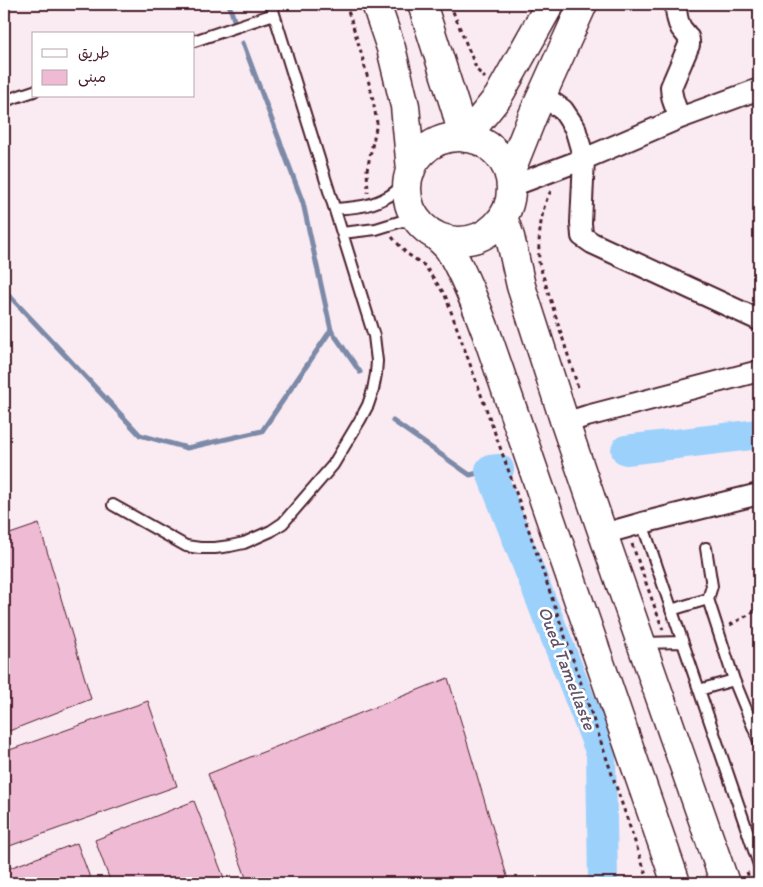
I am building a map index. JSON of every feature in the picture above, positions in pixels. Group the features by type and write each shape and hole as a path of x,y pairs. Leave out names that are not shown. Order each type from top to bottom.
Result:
{"main road":[{"path":"376,4 405,106 410,203 414,214 448,248 483,324 676,883"},
{"path":"422,4 464,138"},
{"path":"464,138 491,107 550,4"},
{"path":"427,229 447,240 460,241 484,235 495,227 503,217 508,206 510,181 542,95 583,4"},
{"path":"410,176 418,158 426,149 450,138 464,138 480,142 493,150 503,161 510,181"},
{"path":"503,217 510,237 521,286 602,534 724,883"}],"street":[{"path":"676,4 681,28 688,35 690,41 671,88 673,102 680,118"},
{"path":"510,181 584,159 680,118 759,89"},
{"path":"542,95 563,110 575,128 584,159 582,236 592,243 759,320"},
{"path":"565,422 759,371"},
{"path":"602,534 759,494"}],"lane":[{"path":"113,505 186,546 208,548 230,546 258,538 283,523 333,465 368,405 374,390 377,362 374,336 271,4"},
{"path":"195,41 274,14"},
{"path":"4,101 32,93"},
{"path":"335,209 368,206 390,195 410,176"},
{"path":"342,233 376,229 402,221 427,229"},
{"path":"642,523 759,865"},
{"path":"706,548 712,586 708,599 734,680 759,742"},
{"path":"671,610 708,599"},
{"path":"640,643 682,642"},
{"path":"699,690 734,680"}],"path":[{"path":"346,4 361,52 377,123 367,170 368,206"},
{"path":"450,4 477,70 484,78 504,86"},
{"path":"376,229 393,238 406,253 425,266 445,295 509,472 648,883"},
{"path":"718,632 759,609"}],"building":[{"path":"39,524 91,699 4,733 4,536"},
{"path":"448,678 509,883 248,883 208,774"},
{"path":"148,701 177,786 4,848 4,752"},
{"path":"194,801 226,883 111,883 95,840"},
{"path":"77,843 92,883 4,883 4,870"}],"waterway":[{"path":"229,4 234,20"},
{"path":"243,43 303,203 331,330 360,372"},
{"path":"4,290 140,435 187,448 262,431 331,330"},
{"path":"393,421 470,475 490,470"},
{"name":"Oued Tamellaste","path":"626,450 759,434"},
{"name":"Oued Tamellaste","path":"499,469 490,470 601,753 603,883"}]}
